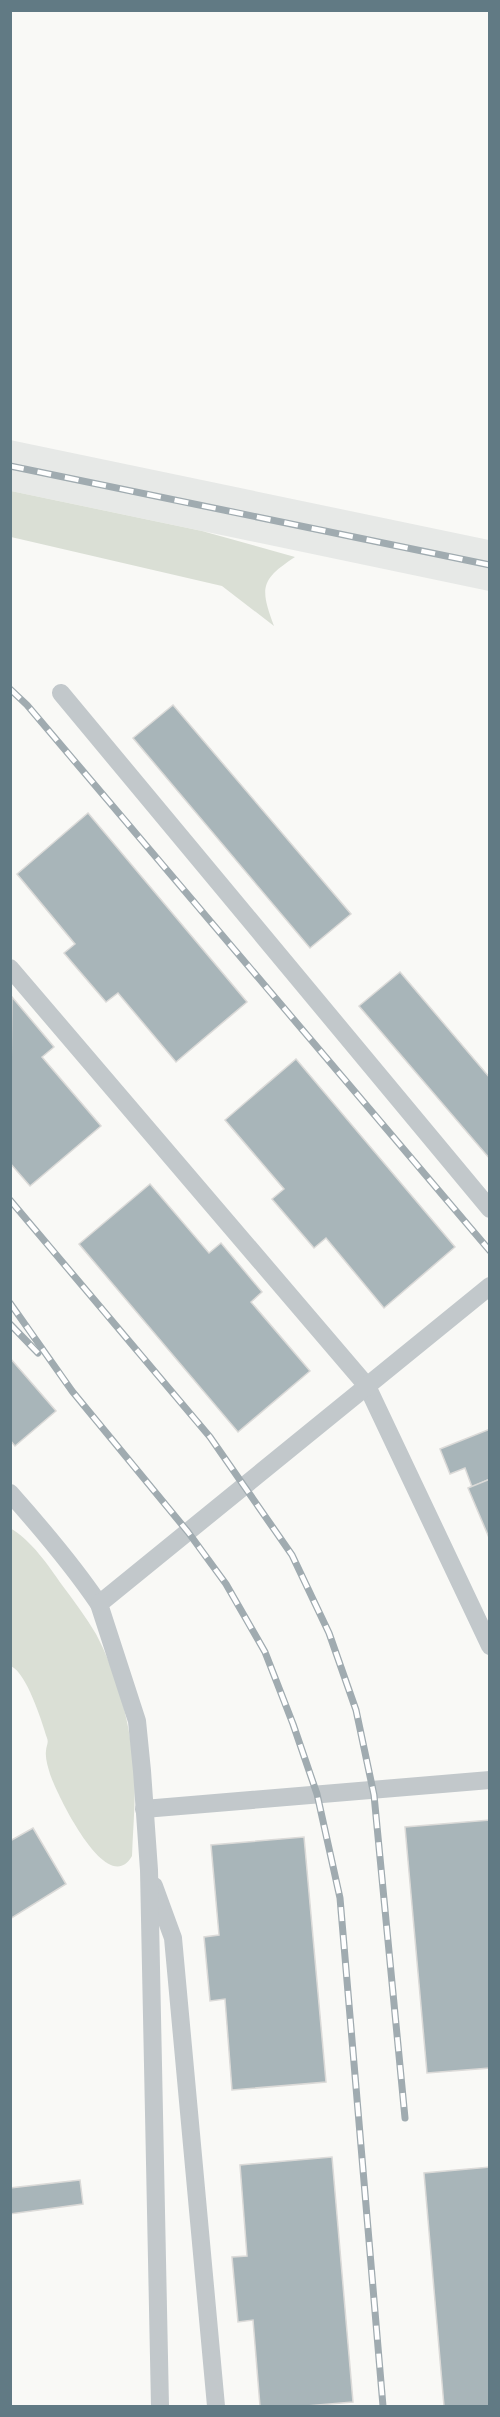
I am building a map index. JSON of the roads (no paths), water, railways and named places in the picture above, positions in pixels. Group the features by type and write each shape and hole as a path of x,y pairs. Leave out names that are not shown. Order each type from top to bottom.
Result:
{"lane":[{"path":"61,693 489,1209"},
{"path":"10,968 367,1386 489,1646"},
{"path":"99,1604 489,1286"},
{"path":"10,1493 55,1544 99,1604 137,1721 148,1870 160,2406"},
{"path":"144,1809 489,1780"},
{"path":"148,1870 173,1938 216,2406"}],"railway":[{"path":"10,466 490,565"},
{"path":"10,689 27,705 490,1251"},
{"path":"10,1200 210,1437 292,1555 329,1633 356,1710 374,1795 405,2118"},
{"path":"10,1303 72,1391 188,1532 226,1584 265,1652 317,1794 340,1898 383,2406"},
{"path":"10,1324 38,1353"}]}
